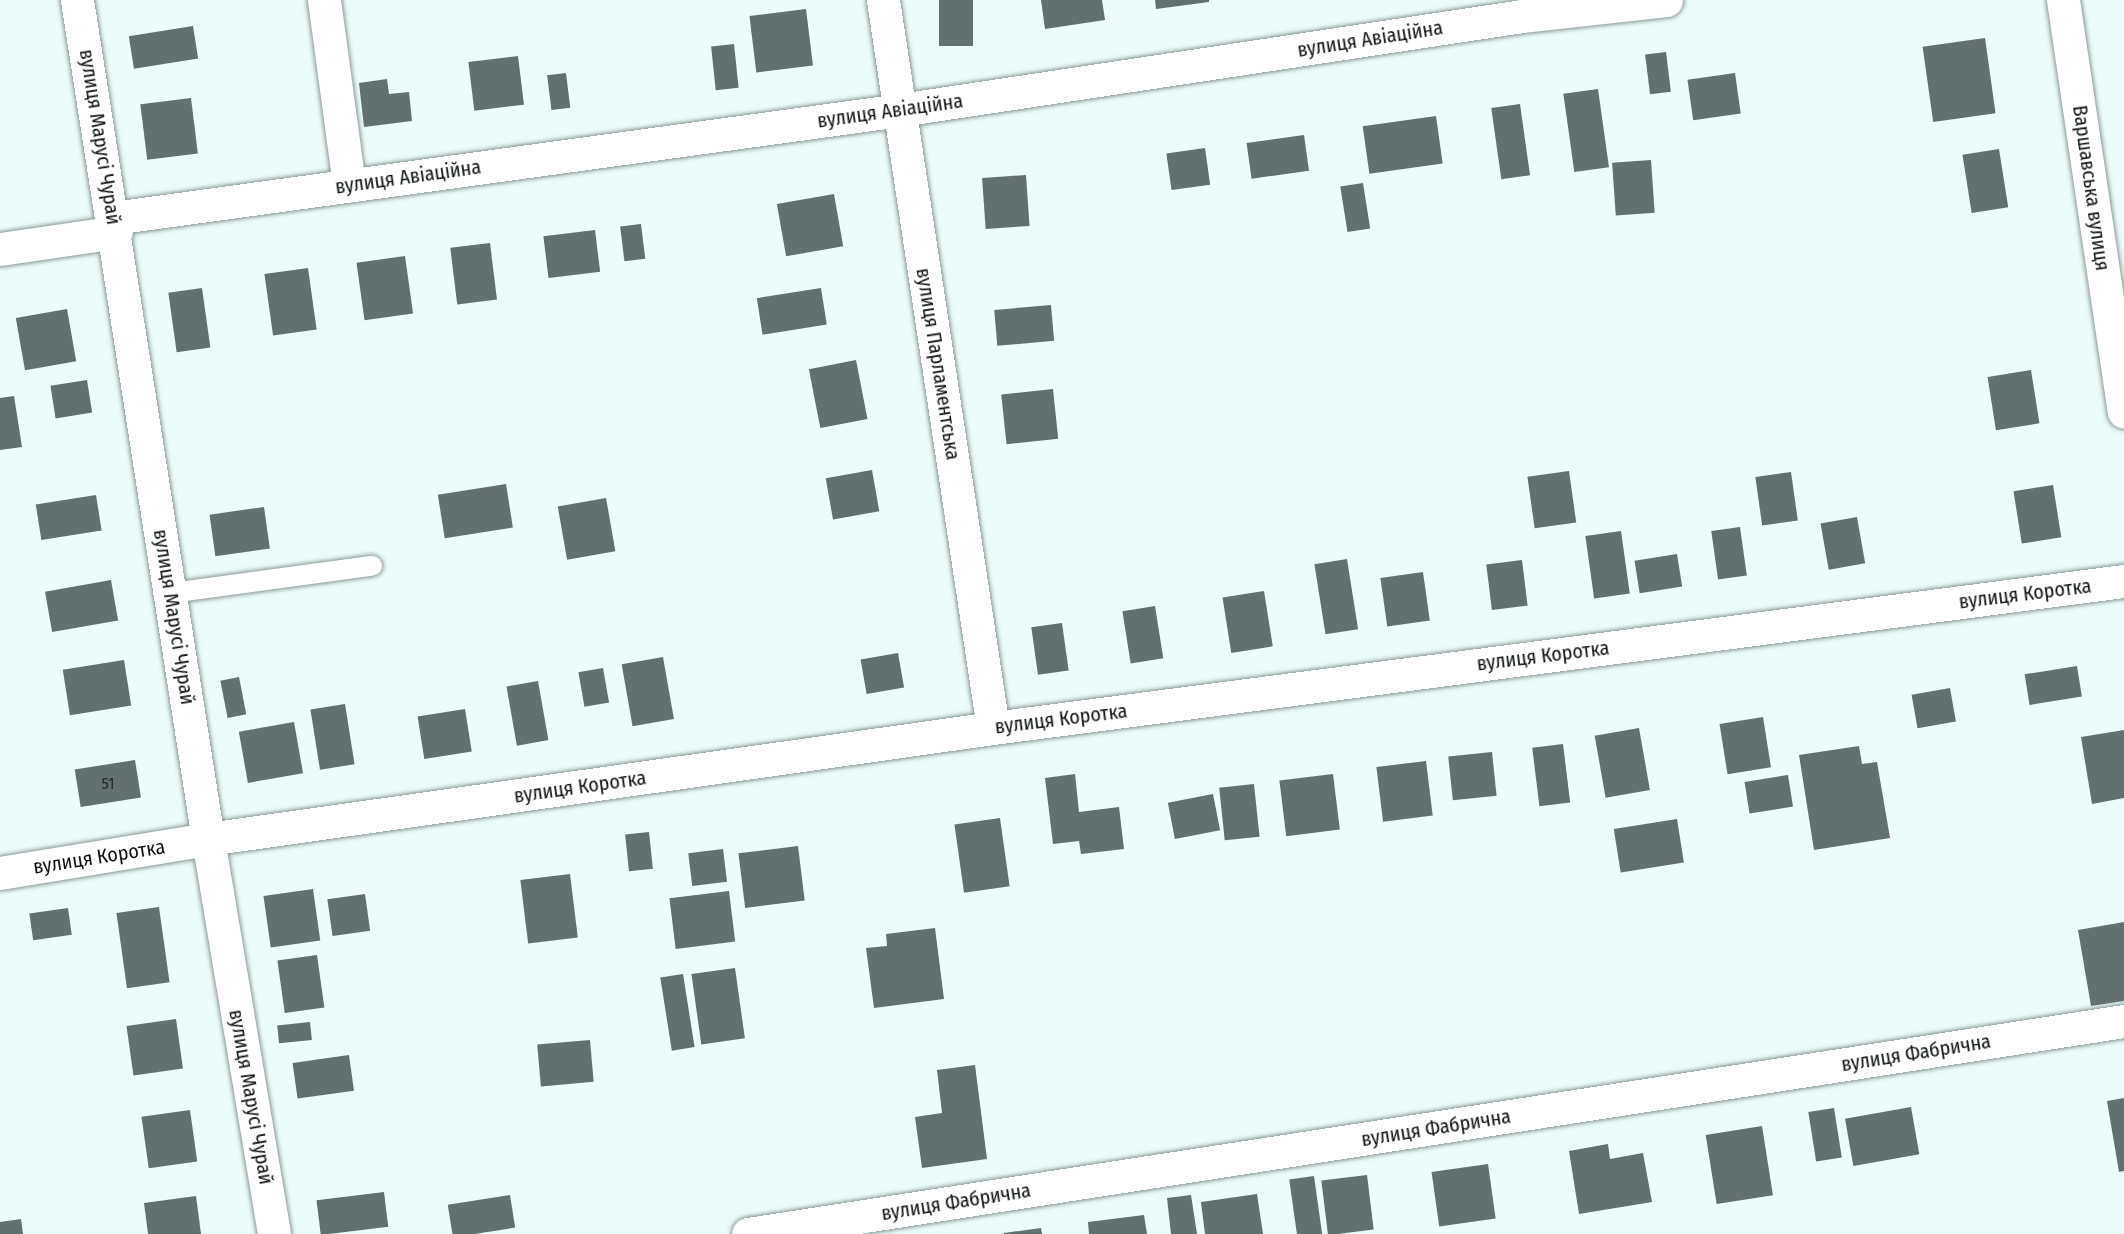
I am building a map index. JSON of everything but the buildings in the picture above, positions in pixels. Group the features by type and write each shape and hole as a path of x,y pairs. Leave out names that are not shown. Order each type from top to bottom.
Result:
{"street":[{"name":"вулиця Марусі Чурай","path":"77,0 115,225 208,839 274,1234"},
{"path":"324,0 350,185"},
{"name":"вулиця Парламентська","path":"883,0 993,728"},
{"name":"вулиця Авіаційна","path":"0,249 115,225 350,185 900,110 1521,8 1666,0"},
{"name":"Варшавська вулиця","path":"2063,0 2124,412"},
{"name":"вулиця Коротка","path":"0,873 208,839 993,728 2124,581"},
{"name":"вулиця Фабрична","path":"748,1234 2124,1021"}],"lane":[{"path":"171,593 372,566"}]}
